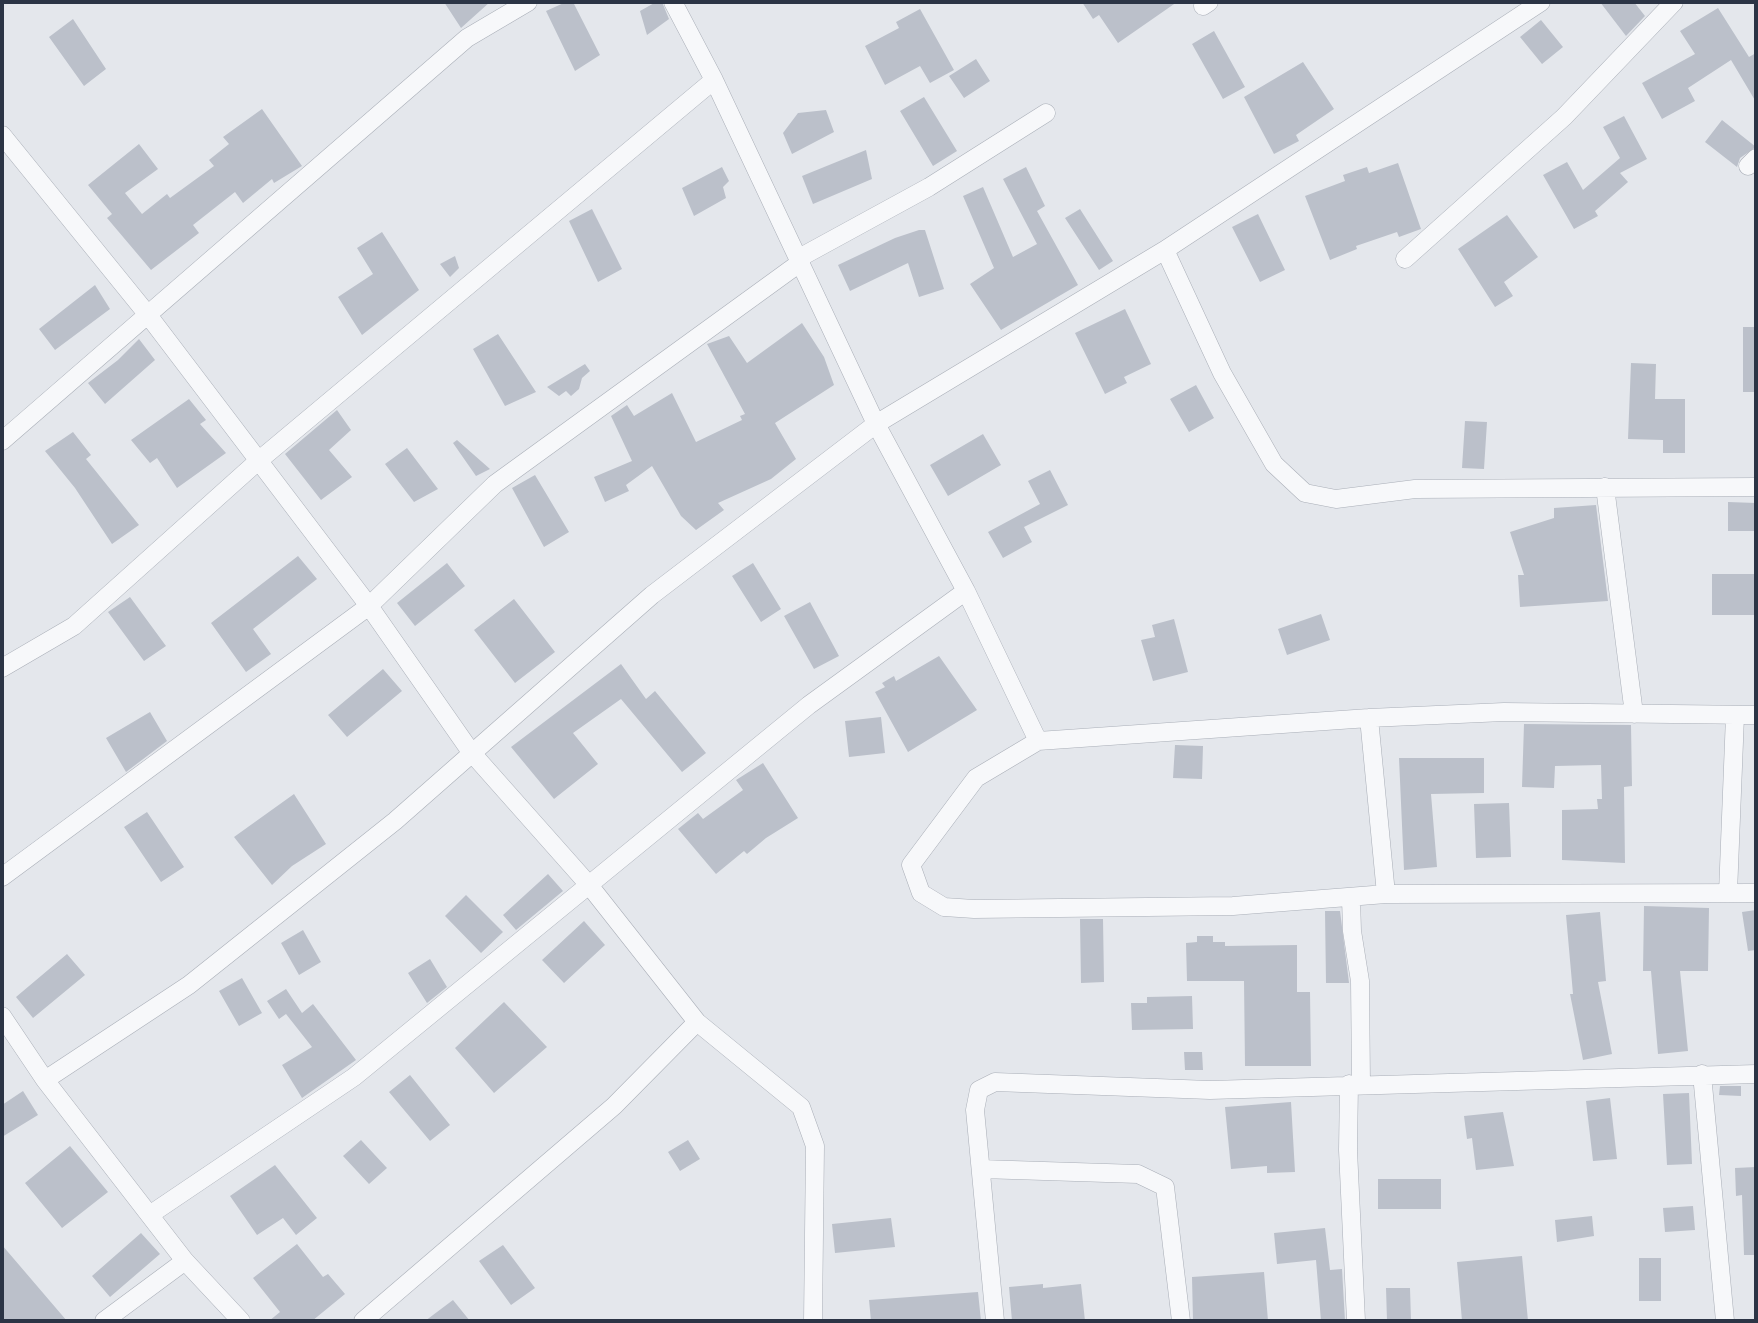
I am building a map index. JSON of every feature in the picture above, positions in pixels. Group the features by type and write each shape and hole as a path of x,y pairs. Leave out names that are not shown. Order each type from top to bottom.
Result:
{"street":[{"path":"2,441 467,38 528,2"},
{"path":"673,2 714,80 876,424 966,591 1038,741"},
{"path":"45,1080 188,985 395,821 652,595 876,424 1165,250 1541,2"},
{"path":"1405,259 1564,117 1674,2"},
{"path":"2,668 74,626 257,462 714,80"},
{"path":"2,877 369,606 495,484 800,260 929,187 1046,113"},
{"path":"2,135 148,315 257,462 369,606 471,752 589,885 698,1022 800,1107 815,1146 813,1321"},
{"path":"1165,250 1222,373 1261,442 1274,464 1305,493 1336,499 1415,489 1756,487"},
{"path":"1605,487 1634,714"},
{"path":"151,1214 354,1077 809,705 966,591"},
{"path":"1756,715 1504,712 1369,718 1038,741 976,778 911,865 921,892 944,907 974,909 1233,906 1386,894 1756,893"},
{"path":"1728,893 1735,716"},
{"path":"1369,718 1386,894"},
{"path":"1351,898 1352,931 1360,982 1355,1084 1348,1150 1356,1321"},
{"path":"2,1016 45,1080 185,1261 241,1321"},
{"path":"363,1321 614,1106 698,1022"},
{"path":"1702,1074 1725,1321"},
{"path":"995,1321 975,1110 979,1090 995,1082 1210,1090 1756,1074"},
{"path":"981,1169 1138,1174 1164,1187 1181,1321"},
{"path":"104,1321 185,1261"}],"building":[{"path":"444,2 490,2 461,28"},
{"path":"566,2 573,2 600,55 575,71 546,11"},
{"path":"656,2 662,2 669,19 647,35 640,11"},
{"path":"1082,2 1177,2 1118,43 1099,15 1093,19"},
{"path":"1600,2 1634,2 1645,16 1626,36"},
{"path":"1718,8 1749,57 1756,53 1756,102 1731,60 1688,88 1695,101 1662,119 1642,83 1695,54 1680,31"},
{"path":"920,9 954,70 930,83 920,66 885,85 865,46 899,28 896,22"},
{"path":"73,19 106,69 84,86 49,37"},
{"path":"1541,20 1563,47 1542,64 1520,37"},
{"path":"1214,31 1245,87 1223,99 1192,44"},
{"path":"976,59 990,81 964,98 949,76"},
{"path":"1303,62 1334,109 1296,135 1299,141 1274,154 1244,97"},
{"path":"924,97 957,151 933,166 900,111"},
{"path":"262,109 302,166 274,183 272,179 243,203 235,192 193,225 199,233 151,270 107,218 112,214 88,185 139,144 158,169 125,193 142,214 167,194 170,198 214,166 209,160 229,144 223,137"},
{"path":"826,110 834,132 792,154 783,133 798,113"},
{"path":"1624,116 1647,159 1620,173 1628,182 1595,211 1598,216 1574,229 1543,175 1567,162 1583,190 1620,158 1603,127"},
{"path":"1722,120 1756,147 1740,158 1737,167 1705,142"},
{"path":"866,150 872,179 813,204 802,176"},
{"path":"1398,163 1421,229 1399,237 1397,232 1356,246 1357,249 1330,260 1305,196 1345,181 1343,175 1367,167 1369,173"},
{"path":"722,167 729,181 723,187 726,198 694,216 682,188"},
{"path":"1026,167 1045,206 1037,211 1078,285 1001,330 970,284 994,268 963,196 983,187 1013,257 1037,244 1003,179"},
{"path":"592,209 622,269 598,282 569,221"},
{"path":"1080,209 1113,261 1099,270 1065,218"},
{"path":"1258,214 1285,270 1260,282 1232,227"},
{"path":"1507,215 1538,257 1504,282 1513,296 1495,307 1458,249"},
{"path":"925,230 944,289 919,297 908,263 850,291 838,265 895,238"},
{"path":"382,232 419,290 362,335 338,297 373,274 357,248"},
{"path":"455,256 459,268 450,277 440,264"},
{"path":"95,285 110,309 55,350 39,329"},
{"path":"1125,309 1151,364 1124,377 1127,383 1105,394 1075,333"},
{"path":"802,323 824,357 834,385 775,423 796,459 771,479 718,503 724,510 696,530 681,516 652,466 626,485 629,491 605,502 594,477 632,461 611,416 627,405 634,416 672,393 696,442 742,420 740,416 745,414 707,344 729,336 747,363"},
{"path":"1743,327 1756,327 1756,392 1743,392"},
{"path":"498,334 536,392 505,406 473,349"},
{"path":"139,339 155,360 105,404 88,383 118,360"},
{"path":"1631,363 1656,364 1655,399 1685,399 1685,453 1663,453 1663,440 1628,439"},
{"path":"585,364 590,371 582,378 579,389 571,396 566,391 559,396 547,387"},
{"path":"1196,385 1214,418 1189,432 1170,399"},
{"path":"189,399 206,420 200,424 226,453 177,488 157,458 150,463 131,440"},
{"path":"337,410 351,430 329,450 352,477 321,500 285,454"},
{"path":"1465,421 1487,422 1484,469 1462,468"},
{"path":"73,432 91,455 86,459 139,525 112,544 75,488 45,451"},
{"path":"983,434 1001,465 948,496 930,465"},
{"path":"457,440 490,469 476,476 453,443"},
{"path":"407,448 438,489 414,502 385,464"},
{"path":"1050,470 1068,505 1024,527 1032,542 1003,558 988,532 1040,504 1028,481"},
{"path":"535,475 569,532 544,547 512,488"},
{"path":"1728,502 1756,503 1756,531 1728,531"},
{"path":"1596,505 1608,601 1520,607 1518,575 1524,575 1510,532 1554,518 1554,508"},
{"path":"298,556 317,579 253,629 271,654 246,672 211,623"},
{"path":"447,563 465,586 415,626 397,603"},
{"path":"753,563 781,609 761,622 732,576"},
{"path":"1712,574 1756,574 1756,615 1712,615"},
{"path":"130,597 166,646 144,661 108,612"},
{"path":"514,599 555,652 515,683 474,630"},
{"path":"810,602 839,656 814,669 784,616"},
{"path":"1321,614 1330,640 1287,655 1278,629"},
{"path":"1174,619 1188,672 1153,681 1141,640 1155,637 1152,625"},
{"path":"939,656 977,710 908,752 875,692 885,687 882,683 894,676 896,681"},
{"path":"621,664 646,699 655,691 706,753 682,772 621,699 573,733 598,764 554,799 511,747"},
{"path":"383,669 402,691 347,737 328,715"},
{"path":"150,712 167,741 126,772 106,738"},
{"path":"881,717 885,753 849,757 845,721"},
{"path":"1524,724 1631,725 1632,786 1624,787 1625,863 1562,860 1562,810 1598,809 1597,799 1602,799 1601,765 1555,766 1554,788 1522,787"},
{"path":"1175,745 1203,746 1202,779 1173,778"},
{"path":"1399,758 1484,758 1484,793 1431,794 1437,867 1404,870"},
{"path":"763,763 798,818 766,838 747,854 744,851 716,874 678,829 698,813 703,819 743,790 736,780"},
{"path":"294,794 326,844 292,866 272,885 234,837"},
{"path":"1509,803 1511,857 1476,858 1474,804"},
{"path":"147,812 184,867 161,882 124,827"},
{"path":"548,874 563,891 516,930 503,915"},
{"path":"466,895 503,932 481,953 445,916"},
{"path":"1644,906 1709,908 1708,971 1680,971 1688,1051 1658,1054 1651,971 1643,971"},
{"path":"1756,910 1756,950 1748,951 1742,912"},
{"path":"1325,911 1340,911 1349,983 1326,983"},
{"path":"1600,912 1606,981 1598,982 1612,1054 1583,1060 1570,994 1573,994 1566,915"},
{"path":"1080,919 1103,919 1104,982 1081,983"},
{"path":"584,921 605,945 564,983 542,960"},
{"path":"303,930 321,962 299,975 281,943"},
{"path":"1197,936 1213,936 1213,942 1225,942 1225,946 1297,945 1297,992 1310,992 1311,1066 1245,1066 1244,981 1187,981 1186,943 1197,942"},
{"path":"67,954 85,975 33,1018 16,997"},
{"path":"430,959 447,987 427,1003 408,973"},
{"path":"242,978 262,1013 239,1026 219,991"},
{"path":"286,989 302,1013 313,1004 356,1060 302,1098 282,1065 312,1047 286,1014 279,1019 267,1001"},
{"path":"1192,996 1193,1029 1132,1030 1131,1003 1147,1003 1147,997"},
{"path":"504,1002 547,1047 494,1093 455,1048"},
{"path":"1184,1052 1202,1052 1203,1070 1185,1070"},
{"path":"410,1075 450,1125 430,1141 389,1092"},
{"path":"1720,1086 1741,1086 1741,1096 1719,1095"},
{"path":"23,1091 38,1115 2,1137 2,1105"},
{"path":"1689,1093 1692,1164 1667,1165 1663,1094"},
{"path":"1610,1098 1617,1159 1593,1161 1586,1101"},
{"path":"1291,1102 1295,1172 1267,1173 1267,1166 1231,1169 1225,1107"},
{"path":"1503,1112 1514,1166 1476,1170 1472,1138 1467,1139 1464,1116"},
{"path":"361,1140 387,1168 369,1184 343,1156"},
{"path":"688,1140 700,1159 680,1171 668,1152"},
{"path":"70,1146 108,1192 62,1228 25,1183"},
{"path":"275,1165 317,1218 296,1235 283,1218 257,1235 230,1196"},
{"path":"1756,1167 1756,1255 1744,1255 1742,1195 1736,1196 1735,1168"},
{"path":"1378,1179 1441,1179 1441,1209 1378,1209"},
{"path":"1693,1206 1695,1230 1665,1232 1663,1208"},
{"path":"1592,1216 1594,1236 1557,1242 1555,1220"},
{"path":"891,1218 895,1247 835,1253 832,1224"},
{"path":"1325,1228 1330,1270 1342,1269 1345,1321 1321,1321 1316,1260 1277,1264 1274,1233"},
{"path":"141,1233 160,1254 110,1297 92,1276"},
{"path":"297,1244 323,1277 328,1274 345,1294 312,1321 269,1321 280,1312 253,1278"},
{"path":"2,1245 67,1321 2,1321"},
{"path":"503,1245 535,1288 511,1305 479,1261"},
{"path":"1522,1256 1528,1321 1462,1321 1457,1262"},
{"path":"1639,1258 1661,1258 1661,1301 1639,1301"},
{"path":"1264,1272 1268,1321 1193,1321 1192,1277"},
{"path":"1043,1284 1043,1288 1081,1284 1085,1321 1012,1321 1009,1287"},
{"path":"1386,1288 1410,1288 1411,1321 1387,1321"},
{"path":"978,1292 981,1321 871,1321 869,1300"},
{"path":"453,1300 470,1321 425,1321"}]}
